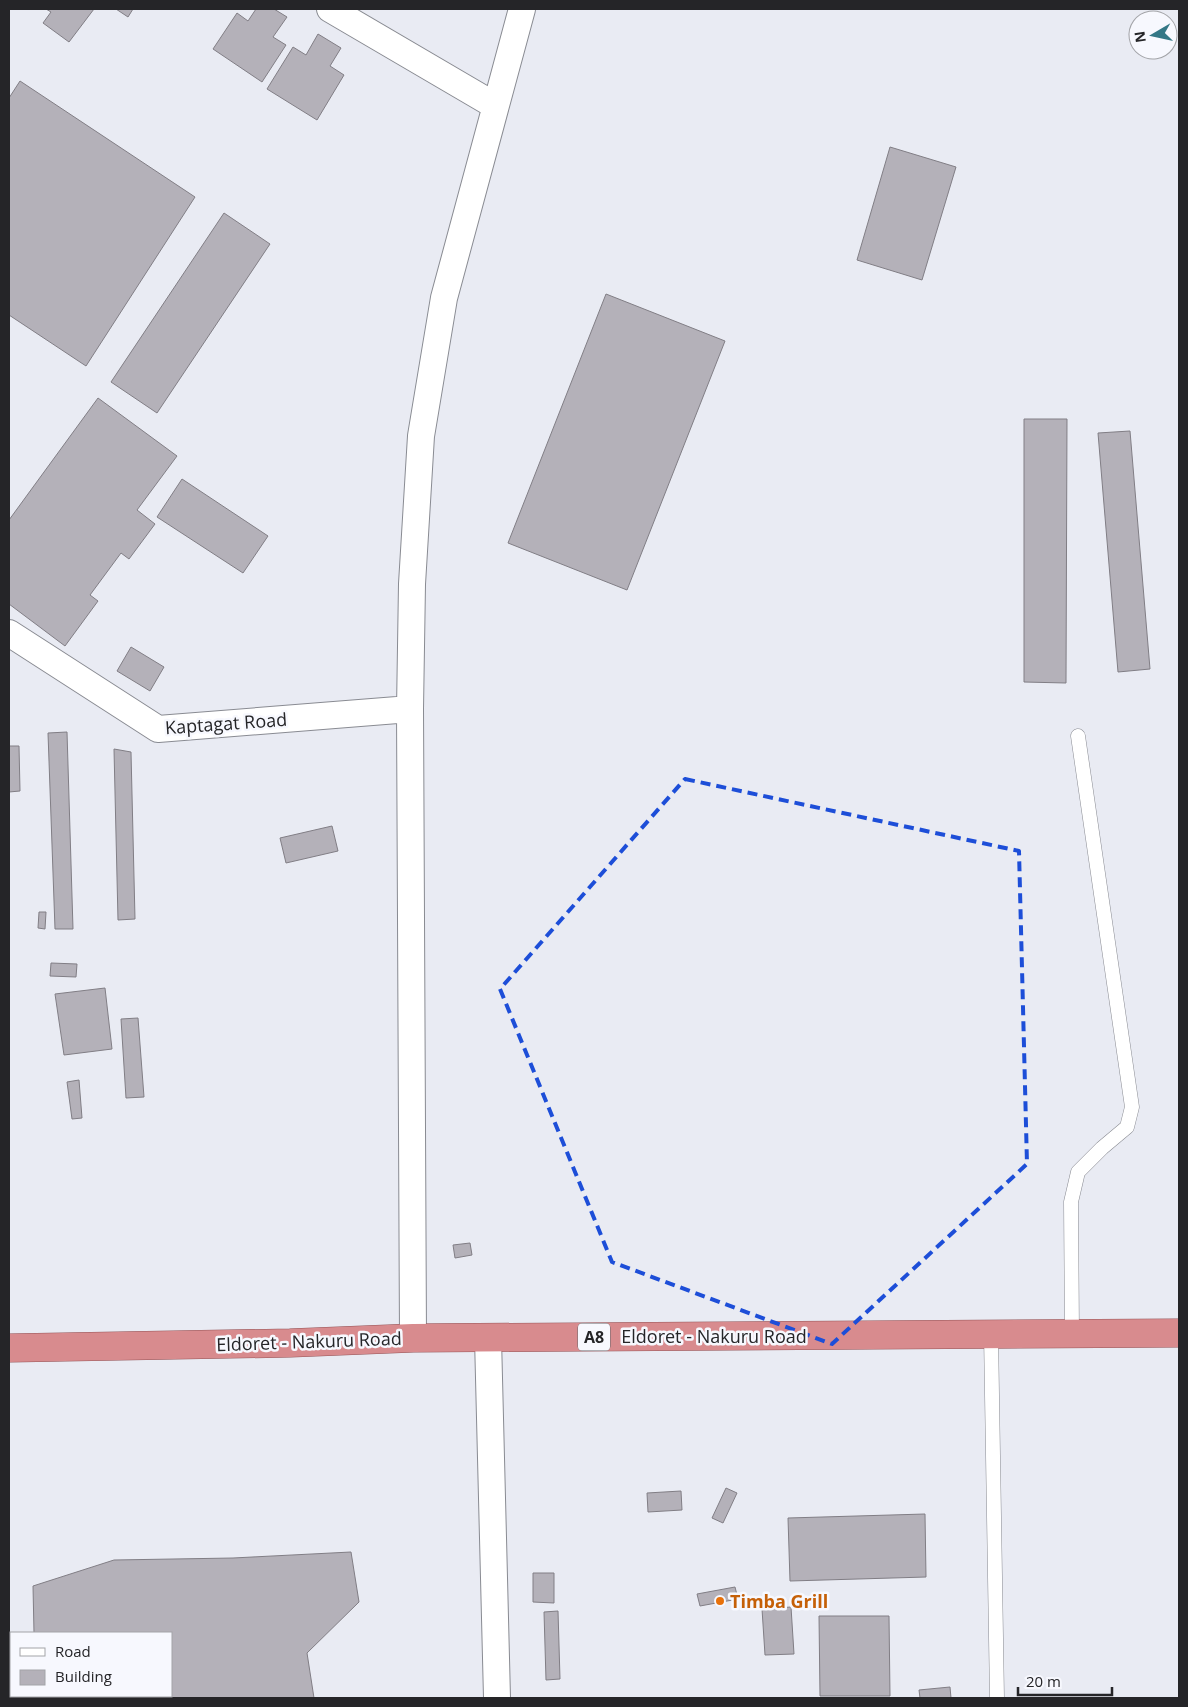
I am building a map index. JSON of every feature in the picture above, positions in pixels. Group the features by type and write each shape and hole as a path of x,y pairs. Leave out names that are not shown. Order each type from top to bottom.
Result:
{"highway":[{"name":"Eldoret - Nakuru Road","path":"9,1348 290,1343 413,1338 1179,1333"}],"street":[{"path":"330,9 494,105"},
{"path":"413,1338 410,709 412,584 421,436 444,298 494,105 522,9"},
{"name":"Kaptagat Road","path":"9,634 158,729 410,709"},
{"path":"488,1338 497,1698"}],"lane":[{"path":"1072,1334 1071,1202 1078,1172 1102,1148 1128,1127 1132,1107 1078,736"},
{"path":"991,1334 997,1698"}],"highlighted area":[{"path":"685,779 1019,851 1027,1164 832,1344 612,1262 500,989"}],"building":[{"path":"46,9 94,9 69,42 43,23 51,12"},
{"path":"116,9 133,9 128,17"},
{"path":"256,9 274,9 287,17 273,37 286,45 262,82 213,49 237,13 248,21"},
{"path":"318,34 341,48 330,66 344,75 317,120 267,89 293,47 306,55"},
{"path":"20,81 195,197 86,366 9,315 9,98"},
{"path":"890,147 956,167 922,280 857,260"},
{"path":"224,213 270,244 157,413 111,382"},
{"path":"606,294 725,341 627,590 508,543"},
{"path":"98,398 177,456 137,510 155,524 129,559 121,553 90,595 98,601 65,646 9,604 9,520"},
{"path":"1024,419 1067,419 1066,683 1024,682"},
{"path":"1130,431 1150,669 1118,672 1098,433"},
{"path":"182,479 268,536 243,573 157,517"},
{"path":"131,647 164,667 150,691 117,671"},
{"path":"67,732 73,929 55,929 48,733"},
{"path":"9,746 19,746 20,791 9,792"},
{"path":"114,749 131,752 135,919 118,920"},
{"path":"332,826 338,851 286,863 280,838"},
{"path":"39,912 46,912 45,929 38,928"},
{"path":"51,963 77,964 76,977 50,976"},
{"path":"105,988 112,1049 64,1055 55,994"},
{"path":"138,1018 144,1097 126,1098 121,1019"},
{"path":"79,1080 82,1118 72,1119 67,1082"},
{"path":"470,1243 472,1255 455,1258 453,1245"},
{"path":"726,1488 737,1493 723,1523 712,1518"},
{"path":"681,1491 682,1510 648,1512 647,1493"},
{"path":"925,1514 926,1577 790,1581 788,1518"},
{"path":"351,1552 359,1602 307,1653 314,1698 105,1698 172,1697 172,1632 34,1632 33,1586 114,1560 233,1558"},
{"path":"533,1573 554,1573 554,1603 533,1602"},
{"path":"735,1587 738,1599 700,1606 697,1594"},
{"path":"791,1607 794,1654 765,1655 762,1609"},
{"path":"558,1611 560,1679 546,1680 544,1612"},
{"path":"819,1616 889,1616 890,1696 820,1696"},
{"path":"950,1687 951,1698 920,1698 919,1690"}],"place":[{"name":"Timba Grill","path":"720,1601"}]}
